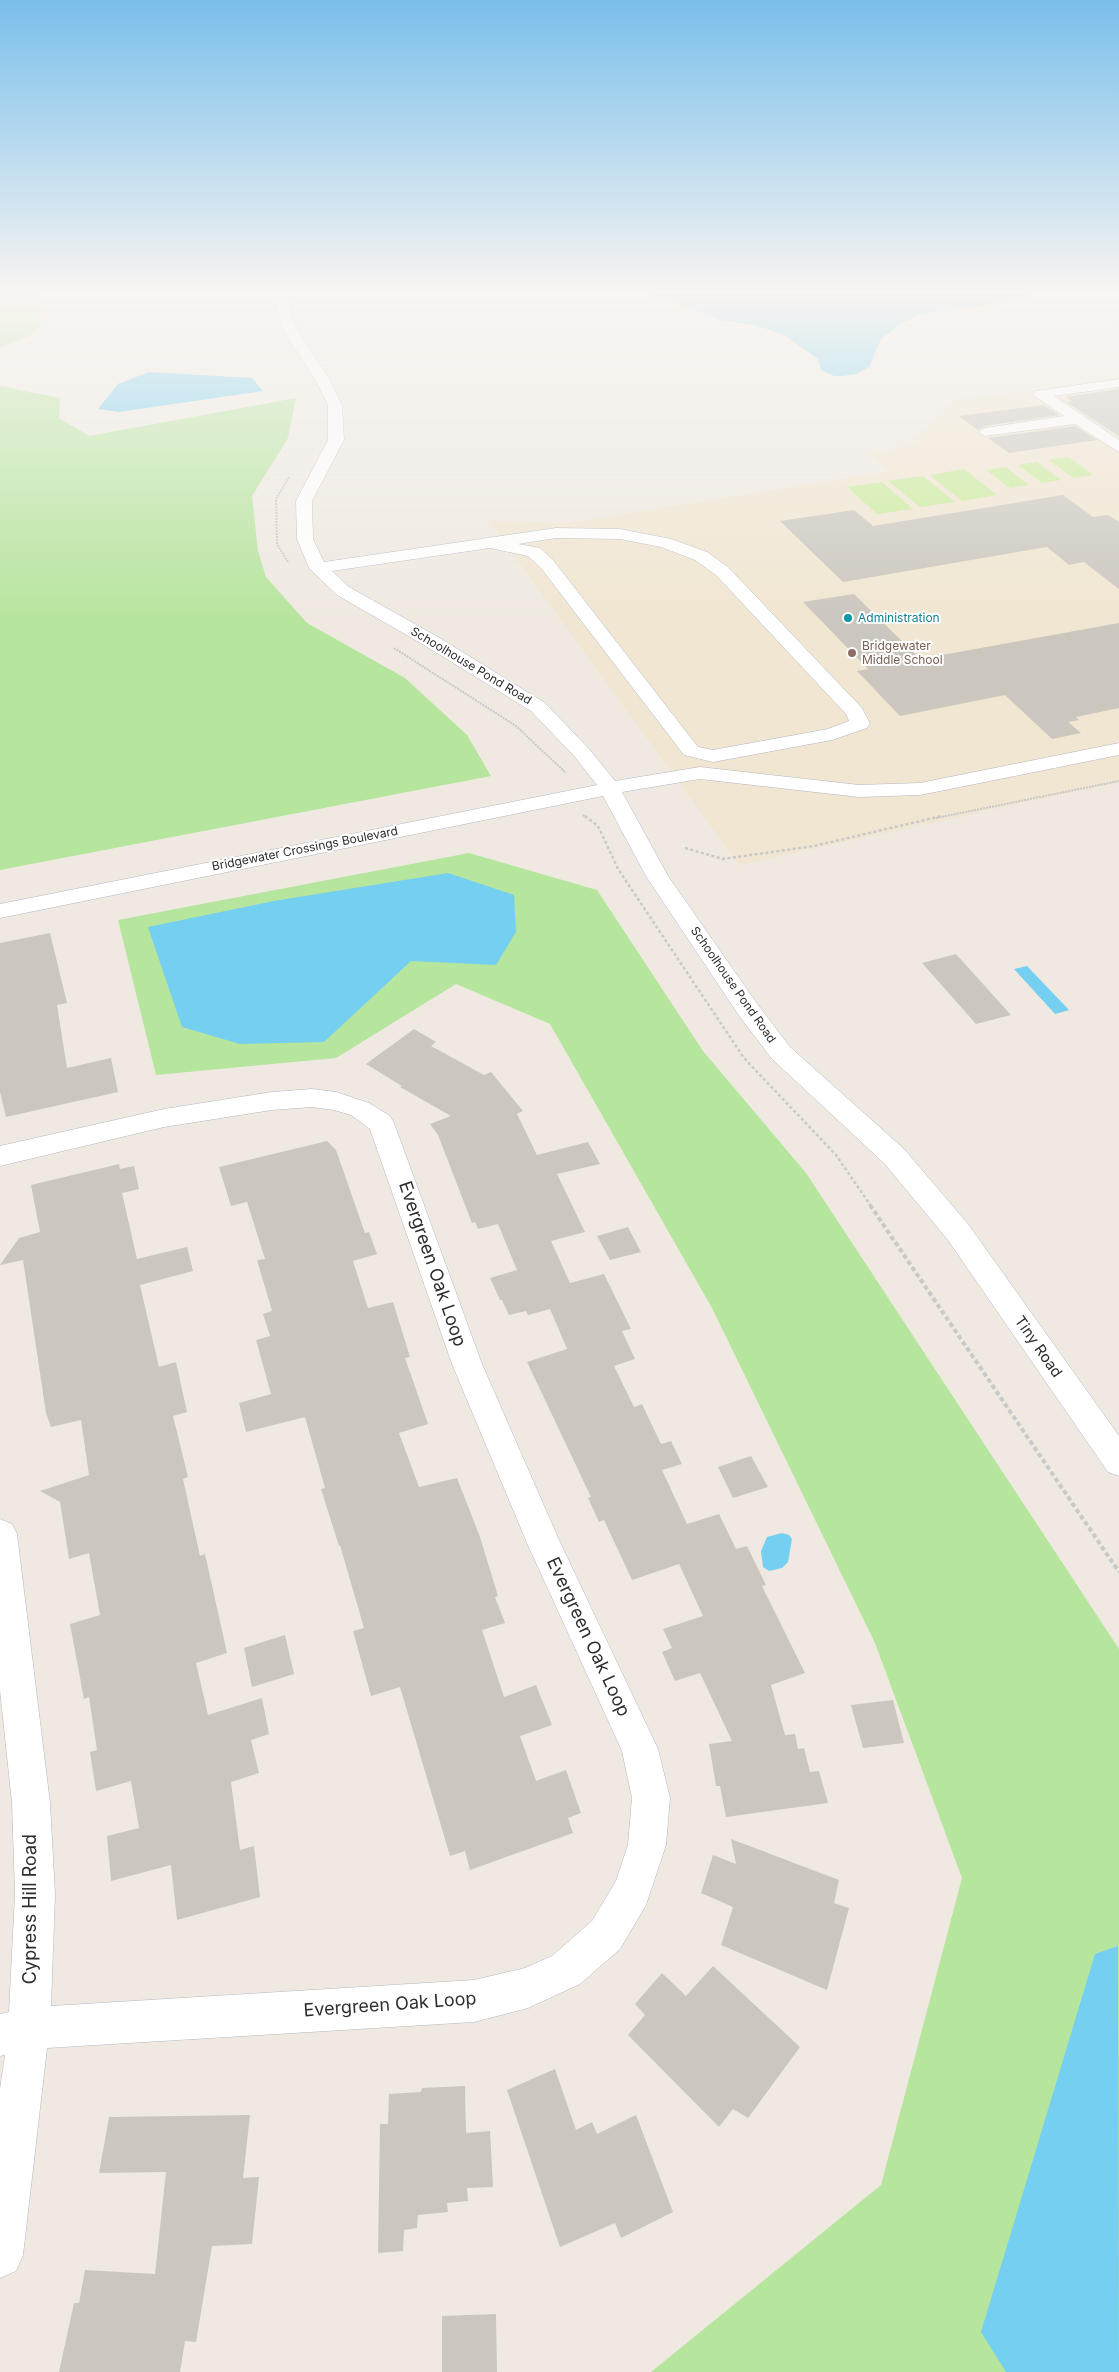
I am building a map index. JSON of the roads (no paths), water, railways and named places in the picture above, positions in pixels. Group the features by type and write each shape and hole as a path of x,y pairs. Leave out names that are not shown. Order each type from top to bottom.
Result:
{"street":[{"name":"Schoolhouse Pond Road","path":"332,400 335,406 336,440 304,501 305,538 318,568 343,591 431,641 538,707 582,753 609,787 625,820 657,876 749,1011 781,1053 816,1087 894,1156 958,1232"},
{"path":"1050,400 1119,447"},
{"path":"985,432 1078,419"},
{"path":"318,568 556,533 620,534 665,543 701,556 722,571 855,712 860,724 832,734 713,756 691,751 547,564 534,552 490,543"},
{"name":"Bridgewater Crossings Boulevard","path":"0,911 609,787 700,773 859,791 920,789 1119,749"},
{"name":"Evergreen Oak Loop","path":"0,1156 164,1118 272,1101 312,1098 336,1101 360,1109 381,1123 467,1364 544,1543 640,1749 651,1798 647,1845 632,1891 606,1935 566,1970 528,1988 474,2001 14,2031"},
{"name":"Tiny Road","path":"958,1232 1119,1462"},
{"name":"Cypress Hill Road","path":"0,1534 31,1803 35,1894 14,2031 0,2255"}],"water":[{"path":"105,400 203,400 119,412 98,409"},
{"path":"448,873 514,895 516,932 496,965 411,961 324,1042 240,1044 182,1027 148,927 274,901"},
{"path":"1027,966 1069,1010 1055,1014 1014,969"},
{"path":"782,1533 789,1535 792,1539 788,1562 782,1568 769,1571 763,1567 761,1551 767,1537"},
{"path":"1118,1946 1119,2372 1006,2372 981,2332 1095,1954"}],"place":[{"name":"Administration","path":"848,618"},
{"name":"Bridgewater Middle School","path":"852,653"}]}
